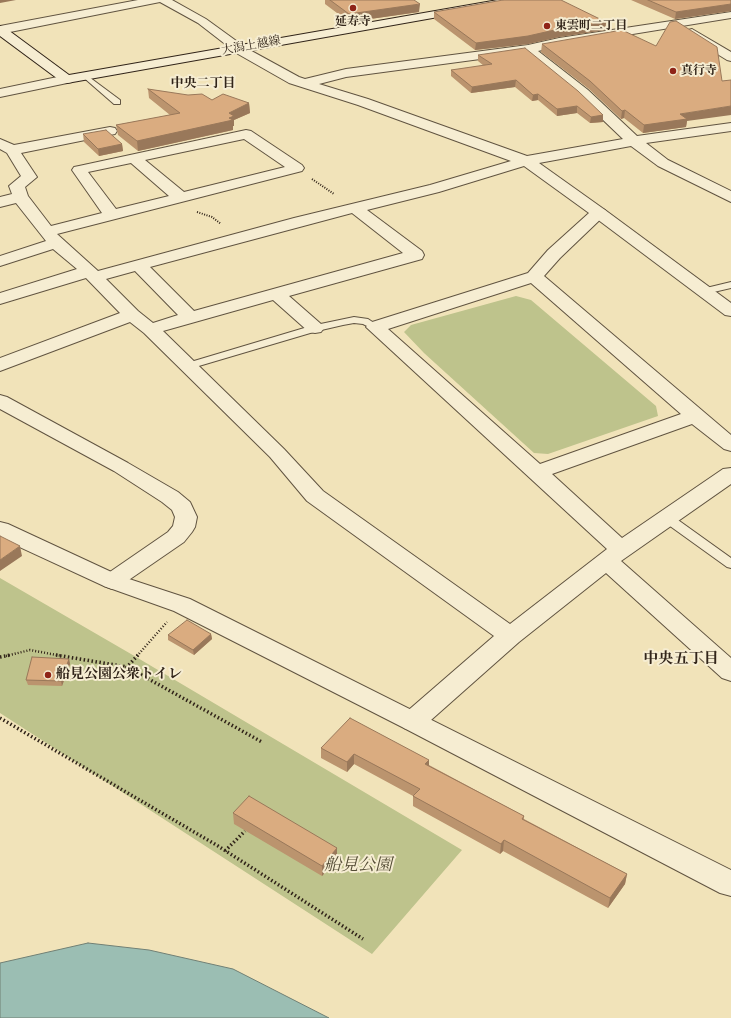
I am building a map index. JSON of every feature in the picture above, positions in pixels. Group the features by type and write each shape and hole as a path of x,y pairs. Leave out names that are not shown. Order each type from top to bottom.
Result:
{"street":[{"path":"0,30 156,0"},
{"path":"164,0 202,21 239,48 286,77 303,84 363,102 526,161 731,311"},
{"name":"大潟上越線","path":"0,93 67,79 239,48 517,0"},
{"path":"303,84 346,74 528,49 559,42 731,15"},
{"path":"678,24 731,57"},
{"path":"0,30 67,79"},
{"path":"528,49 583,93 634,141 663,163 731,197"},
{"path":"0,299 91,274 138,264 238,237 434,189 526,161 634,141 731,126"},
{"path":"0,161 9,150 110,131"},
{"path":"112,215 79,170 246,134 297,168"},
{"path":"9,150 29,177 17,186 20,197 51,237 132,315 150,329 277,453 315,496 510,636"},
{"path":"134,158 180,197"},
{"path":"0,261 51,237 112,215 297,168"},
{"path":"0,202 20,197"},
{"path":"150,329 416,256 355,208"},
{"path":"374,327 534,277 554,254 599,214"},
{"path":"138,264 190,317"},
{"path":"534,277 695,416 731,445"},
{"path":"278,295 315,328"},
{"path":"0,365 132,315"},
{"path":"374,327 537,472 614,555 731,672"},
{"path":"0,401 121,467 170,497 182,507 186,517 184,527 176,537 112,581"},
{"path":"537,472 695,416"},
{"path":"413,721 510,636 614,555 731,474"},
{"path":"0,529 112,581 182,605 413,721 731,884"}],"lane":[{"path":"85,76 117,102"},
{"path":"704,291 731,285"},
{"path":"188,366 315,328 354,320 365,321 374,327"},
{"path":"666,518 731,564"}],"path":[{"path":"297,168 355,208"},
{"path":"180,197 200,214 212,217 238,237"},
{"path":"127,667 182,605"},
{"path":"0,657 30,650 127,667 262,742"},
{"path":"0,718 225,851 363,940"},
{"path":"225,851 245,831"}],"green space":[{"path":"516,296 531,300 656,406 658,416 548,454 534,453 424,353 404,332 411,325"},
{"name":"船見公園","path":"0,578 462,850 372,954 0,713"}],"water":[{"path":"88,943 149,950 233,969 329,1018 0,1018 0,963"}],"building":[{"path":"330,0 414,0 420,4 349,14"},
{"path":"503,0 561,0 606,22 559,29 528,36 476,43 434,12"},
{"path":"648,0 731,0 731,4 676,12"},
{"path":"676,21 717,47 722,81 731,80 731,106 680,114 687,119 644,125 625,110 622,111 590,81 542,44 622,30 656,46 670,22"},
{"path":"525,48 578,91 603,115 591,117 577,106 557,109 538,94 533,95 516,80 472,87 451,70 492,64 478,55"},
{"path":"148,89 188,95 202,94 212,100 223,94 249,103 229,113 234,116 229,118 233,120 137,141 116,125 180,113"},
{"path":"106,130 122,144 98,149 83,134"},
{"path":"0,536 20,546 0,560"},
{"path":"187,620 211,634 193,650 168,635"},
{"name":"船見公園公衆トイレ","path":"32,657 69,659 61,681 26,680"},
{"path":"350,718 429,760 425,764 524,816 522,819 627,874 610,898 504,840 501,844 413,796 420,789 354,754 347,762 321,748"},
{"path":"249,796 337,848 322,866 233,813"}],"place":[{"name":"延寿寺","path":"353,8"},
{"name":"東雲町二丁目","path":"547,26"},
{"name":"真行寺","path":"673,71"},
{"name":"船見公園公衆トイレ","path":"48,675"}],"district":[{"name":"中央二丁目","path":"203,84"},
{"name":"中央五丁目","path":"681,659"}]}
